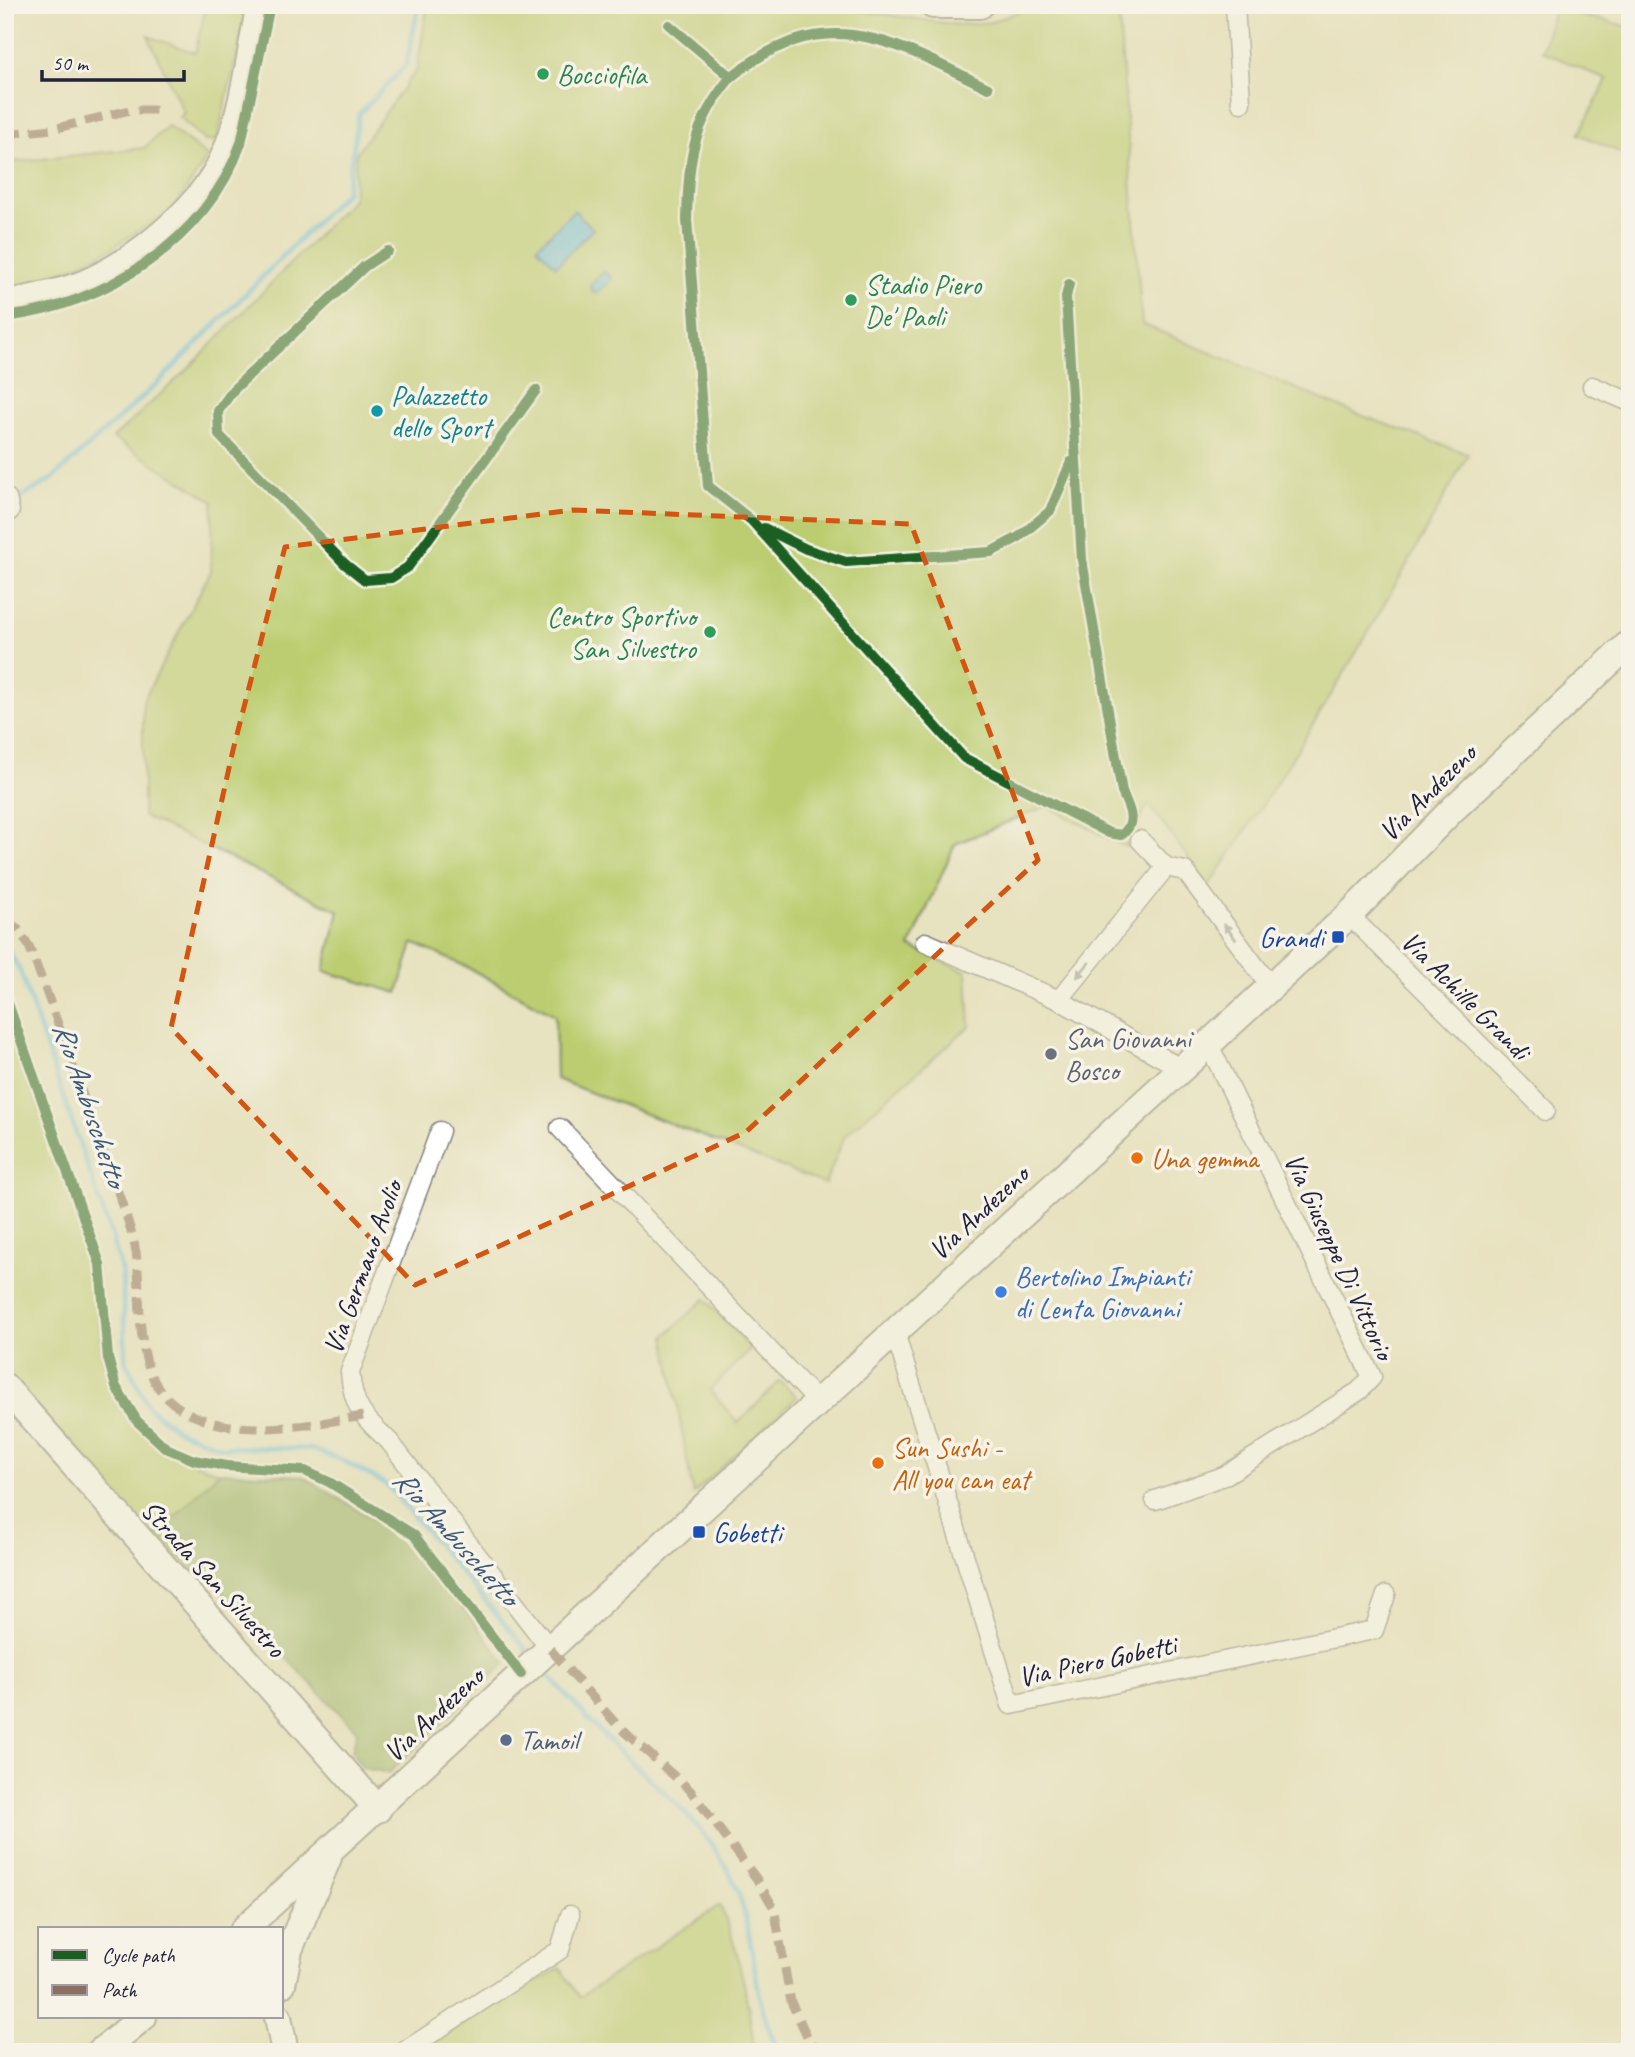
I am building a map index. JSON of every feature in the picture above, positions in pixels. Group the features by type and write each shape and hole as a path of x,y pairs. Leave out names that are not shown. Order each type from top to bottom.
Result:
{"main road":[{"path":"5,304 73,287 117,267 182,215 210,184 234,129 260,5"},
{"path":"933,5 981,5"},
{"name":"Via Andezeno","path":"262,1918 521,1674 820,1404 1349,915 1481,781 1630,643"},
{"name":"Strada San Silvestro","path":"5,1387 378,1809"},
{"path":"284,1974 289,1950 331,1851"},
{"path":"284,1944 289,1950"},
{"path":"100,2052 142,2018"},
{"path":"278,2018 285,2052"}],"street":[{"path":"1235,5 1241,103"},
{"path":"1592,386 1630,402"},
{"path":"1140,840 1166,867 1185,871 1271,987"},
{"path":"1059,1000 1166,867"},
{"name":"Via Achille Grandi","path":"1349,915 1546,1111"},
{"path":"925,942 1059,1000 1182,1069"},
{"name":"Via Giuseppe Di Vittorio","path":"1155,1500 1224,1476 1359,1391 1372,1377 1209,1045"},
{"path":"559,1128 820,1404"},
{"name":"Via Germano Avolio","path":"440,1131 350,1372 352,1397 363,1416 389,1441 550,1649"},
{"name":"Via Piero Gobetti","path":"895,1333 1011,1705 1374,1630 1386,1595"},
{"path":"403,2052 560,1950 570,1915"}],"highlighted area":[{"path":"573,510 911,524 1038,860 746,1132 415,1285 171,1028 233,750 285,547"}],"green space":[{"path":"206,5 248,5 217,140 205,141 179,117 184,113 148,36 195,53"},
{"name":"Centro Sportivo San Silvestro","path":"433,5 819,5 959,25 991,22 1037,5 1118,5 1142,324 1352,412 1468,454 1344,673 1209,886 1148,804 1126,847 1047,806 955,844 910,947 967,972 970,1026 845,1135 825,1184 556,1079 555,1015 465,966 413,943 398,993 324,971 339,911 143,816 143,701 211,571 213,501 113,438 191,366 353,199 356,153 417,69 426,14"},
{"path":"1554,9 1630,27 1630,157 1579,134 1607,80 1542,51"},
{"path":"168,126 208,157 173,209 107,251 47,280 5,291 5,163 144,148"},
{"path":"5,1011 96,1267 100,1336 112,1389 133,1421 164,1452 219,1472 152,1540 5,1374"},
{"path":"705,1299 751,1349 710,1390 738,1423 780,1381 797,1397 693,1494 665,1336"},
{"path":"219,1472 302,1476 412,1543 506,1663 389,1773 363,1768 352,1752 357,1731 201,1570 184,1573 152,1540"},
{"path":"720,1905 738,1957 745,1992 754,2046 749,2052 430,2052 427,2046 560,1968 580,1997"}],"water":[{"path":"574,210 593,229 556,266 537,247"},
{"path":"604,271 612,279 598,293 593,293 590,285"}],"waterway":[{"path":"11,503 52,479 160,381 346,192 359,114 406,65 419,5"},
{"path":"5,881 8,911"},
{"path":"6,944 7,929"},
{"name":"Rio Ambuschetto","path":"5,944 20,971 113,1240 122,1273 126,1362 149,1408 179,1431 222,1447 311,1449 344,1461 387,1485 531,1655"},
{"name":"Rio Ambuschetto","path":"542,1668 599,1730 691,1819 716,1850 737,1890 744,1912 763,2009 780,2052"}],"marked path":[{"path":"5,134 53,129 130,110 160,110"},
{"path":"5,919 17,928 29,946 125,1212 136,1252 144,1350 157,1385 168,1399 188,1413 211,1422 236,1427 288,1427 363,1416"},
{"path":"550,1649 619,1727 690,1790 756,1878 774,1908 791,2002 809,2040 821,2052"}],"cycle path":[{"path":"5,317 79,299 114,282 148,262 178,237 204,209 225,178 241,143 270,5"},
{"path":"669,25 731,77 700,127 689,179 687,220 708,486 751,520 964,758 1109,833 1121,835 1131,820 1122,792 1082,560 1066,297 1069,284"},
{"path":"731,77 766,53 798,40 829,34 860,36 890,44 988,88"},
{"path":"388,251 365,266 234,389 218,411 219,435 345,564 365,580 391,578 408,567 536,390"},
{"path":"764,528 806,549 846,562 991,552 1019,537 1050,511 1071,462"},
{"path":"5,995 100,1264 108,1358 116,1387 137,1421 166,1448 194,1460 226,1466 305,1471 329,1482 414,1535 521,1674"}],"place":[{"name":"Bocciofila","path":"543,74"},
{"name":"Stadio Piero De' Paoli","path":"851,300"},
{"name":"Palazzetto dello Sport","path":"377,411"},
{"name":"Centro Sportivo San Silvestro","path":"710,632"},
{"name":"Grandi","path":"1338,937"},
{"name":"San Giovanni Bosco","path":"1051,1054"},
{"name":"Una gemma","path":"1137,1158"},
{"name":"Bertolino Impianti di Lenta Giovanni","path":"1001,1292"},
{"name":"Sun Sushi - All you can eat","path":"878,1463"},
{"name":"Gobetti","path":"699,1532"},
{"name":"Tamoil","path":"506,1740"}]}
